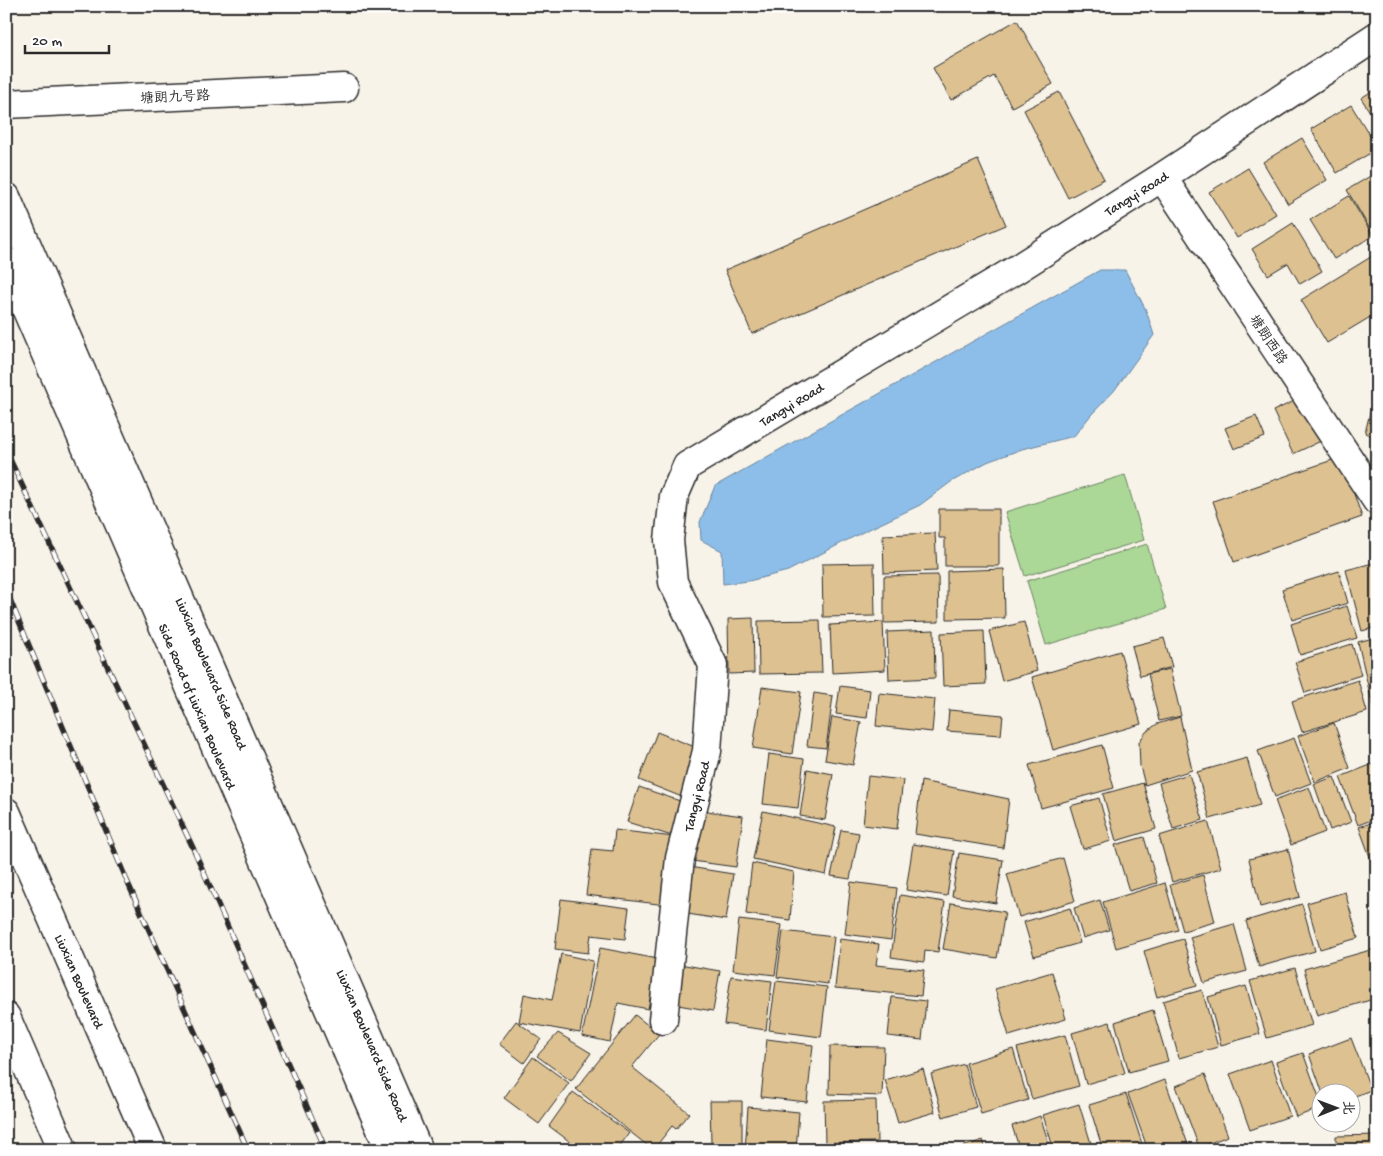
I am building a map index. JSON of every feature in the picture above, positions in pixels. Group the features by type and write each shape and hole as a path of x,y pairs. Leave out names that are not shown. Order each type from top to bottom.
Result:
{"main road":[{"name":"Tangyi Road","path":"663,1020 680,858 707,751 713,664 673,582 669,540 674,496 687,466 1018,269 1377,36"},
{"name":"塘朗九号路","path":"6,104 344,88"},
{"name":"塘朗西路","path":"1162,177 1377,501"},
{"name":"Liuxian Boulevard Side Road","path":"6,197 418,1150"},
{"name":"Side Road of Liuxian Boulevard","path":"6,262 390,1150"},
{"name":"Liuxian Boulevard","path":"6,812 153,1150"},
{"path":"6,1017 63,1150"},
{"path":"131,1099 159,1150"}],"green space":[{"path":"1125,475 1144,540 1025,576 1005,512"},
{"path":"1147,544 1166,609 1046,645 1027,581"}],"water":[{"path":"1100,270 1125,270 1146,310 1154,335 1114,391 1074,436 1022,449 987,462 951,482 920,505 788,571 749,581 723,584 722,551 701,540 700,522 715,486"}],"building":[{"path":"1017,20 1053,84 1012,107 994,76 951,100 933,68"},
{"path":"1377,88 1377,123 1361,98"},
{"path":"1059,92 1104,179 1068,198 1024,110"},
{"path":"1351,105 1377,149 1337,173 1311,129"},
{"path":"1302,138 1327,180 1288,204 1263,162"},
{"path":"978,160 1006,225 752,334 725,270"},
{"path":"1248,168 1276,214 1237,238 1209,192"},
{"path":"1377,172 1377,234 1374,236 1347,190"},
{"path":"1349,196 1373,236 1334,259 1310,220"},
{"path":"1293,223 1322,271 1300,284 1288,263 1268,275 1252,249"},
{"path":"1374,255 1377,260 1377,313 1327,343 1301,300"},
{"path":"1303,397 1323,440 1293,454 1273,411"},
{"path":"1373,400 1377,401 1377,437 1365,433"},
{"path":"1256,416 1265,437 1234,449 1225,428"},
{"path":"1341,457 1362,517 1234,562 1213,501"},
{"path":"939,509 999,509 999,566 945,566 945,538 939,538"},
{"path":"935,533 937,571 884,573 883,535"},
{"path":"1377,562 1377,627 1362,631 1346,570"},
{"path":"874,563 875,616 823,617 822,564"},
{"path":"1004,569 1005,618 947,619 947,571"},
{"path":"1339,571 1348,603 1292,620 1282,589"},
{"path":"938,575 939,622 884,623 884,576"},
{"path":"1347,606 1357,638 1300,655 1291,624"},
{"path":"753,618 754,673 729,674 728,619"},
{"path":"820,620 822,673 759,674 758,621"},
{"path":"883,622 885,670 832,673 830,625"},
{"path":"1024,622 1037,671 1002,681 989,631"},
{"path":"934,630 935,678 889,680 887,632"},
{"path":"984,631 986,684 943,686 941,633"},
{"path":"1377,637 1377,721 1376,721 1358,642"},
{"path":"1164,638 1172,667 1140,676 1132,646"},
{"path":"1352,644 1361,675 1305,693 1295,662"},
{"path":"1120,651 1141,724 1053,750 1032,677"},
{"path":"1170,669 1181,716 1159,721 1148,674"},
{"path":"1358,680 1367,712 1302,732 1292,701"},
{"path":"840,686 870,690 867,718 836,714"},
{"path":"762,687 801,692 792,754 753,748"},
{"path":"814,693 833,696 826,748 807,746"},
{"path":"879,693 935,699 932,732 876,726"},
{"path":"949,710 1003,715 1001,735 947,731"},
{"path":"832,717 861,722 853,765 825,760"},
{"path":"1180,717 1192,770 1145,785 1140,766 1139,742 1146,732 1157,724"},
{"path":"1334,723 1350,768 1315,782 1298,736"},
{"path":"657,732 700,749 682,797 639,780"},
{"path":"1294,738 1311,783 1275,797 1258,751"},
{"path":"1102,745 1114,788 1041,808 1029,765"},
{"path":"769,754 804,759 798,808 763,804"},
{"path":"1247,758 1260,805 1210,819 1197,772"},
{"path":"1373,764 1377,774 1377,818 1358,825 1340,777"},
{"path":"807,769 833,774 825,820 800,816"},
{"path":"1189,774 1203,820 1173,829 1159,783"},
{"path":"868,776 903,780 897,829 863,825"},
{"path":"1334,777 1351,822 1330,830 1314,784"},
{"path":"921,781 1009,799 1003,848 915,834"},
{"path":"1143,783 1156,829 1116,841 1103,794"},
{"path":"639,787 683,802 672,836 627,822"},
{"path":"1309,787 1325,832 1291,845 1275,800"},
{"path":"1099,798 1111,841 1083,849 1070,806"},
{"path":"699,810 743,816 736,867 692,861"},
{"path":"763,811 836,827 826,875 753,859"},
{"path":"1208,821 1221,868 1172,882 1159,836"},
{"path":"1377,821 1377,872 1376,873 1359,827"},
{"path":"615,830 674,837 666,905 586,895 592,849 613,851"},
{"path":"841,830 859,833 850,879 831,876"},
{"path":"1144,837 1157,883 1129,891 1115,845"},
{"path":"913,844 954,851 947,896 906,890"},
{"path":"1288,849 1300,897 1260,907 1249,859"},
{"path":"959,853 1003,860 996,903 952,896"},
{"path":"1063,858 1075,901 1019,917 1007,874"},
{"path":"752,863 794,872 790,920 746,914"},
{"path":"689,867 733,874 726,920 681,913"},
{"path":"1203,875 1215,922 1183,931 1170,885"},
{"path":"851,882 897,888 891,940 845,934"},
{"path":"1165,883 1178,930 1116,948 1103,902"},
{"path":"1345,892 1358,938 1320,949 1307,903"},
{"path":"900,895 945,902 938,952 925,950 924,962 891,957"},
{"path":"561,899 629,908 625,939 591,935 588,953 555,949"},
{"path":"1100,900 1109,930 1083,938 1074,908"},
{"path":"951,903 1005,912 997,958 943,949"},
{"path":"1302,904 1315,951 1259,967 1246,921"},
{"path":"1070,908 1080,943 1034,956 1024,922"},
{"path":"739,920 782,925 775,975 733,970"},
{"path":"1234,924 1247,971 1204,983 1190,937"},
{"path":"783,931 834,937 828,984 777,977"},
{"path":"840,939 879,944 876,965 924,970 921,996 835,988"},
{"path":"1183,939 1197,986 1157,997 1144,951"},
{"path":"600,948 658,959 648,1009 618,1003 610,1042 582,1036"},
{"path":"1374,949 1377,959 1377,998 1317,1016 1304,969"},
{"path":"561,954 593,961 580,1033 519,1022 524,994 552,1000"},
{"path":"679,964 720,971 713,1011 672,1004"},
{"path":"1295,968 1312,1025 1267,1038 1250,981"},
{"path":"1052,972 1066,1019 1009,1036 995,989"},
{"path":"731,976 772,981 766,1030 724,1024"},
{"path":"776,981 827,987 821,1037 769,1030"},
{"path":"1246,986 1260,1034 1221,1045 1208,997"},
{"path":"1202,990 1218,1047 1179,1058 1163,1001"},
{"path":"892,997 926,1001 922,1040 888,1036"},
{"path":"1153,1010 1168,1061 1129,1072 1115,1022"},
{"path":"635,1015 659,1034 632,1067 689,1113 676,1129 672,1126 653,1150 576,1089"},
{"path":"516,1021 541,1039 524,1063 499,1044"},
{"path":"1110,1022 1125,1073 1086,1084 1072,1033"},
{"path":"558,1033 591,1053 571,1081 537,1056"},
{"path":"1065,1035 1079,1086 1032,1099 1017,1048"},
{"path":"1351,1038 1371,1090 1360,1094 1360,1084 1320,1084 1309,1054"},
{"path":"767,1039 813,1045 807,1102 761,1097"},
{"path":"830,1046 884,1047 882,1096 829,1094"},
{"path":"1013,1049 1028,1100 981,1114 966,1063"},
{"path":"1303,1053 1314,1084 1310,1084 1310,1112 1296,1117 1276,1062"},
{"path":"533,1057 569,1083 539,1124 504,1098"},
{"path":"1271,1060 1290,1116 1250,1130 1230,1074"},
{"path":"964,1064 976,1107 943,1117 931,1074"},
{"path":"923,1069 935,1112 898,1123 885,1080"},
{"path":"1205,1074 1228,1136 1199,1147 1176,1086"},
{"path":"1165,1080 1190,1150 1148,1150 1128,1094"},
{"path":"573,1092 629,1133 617,1150 581,1150 549,1126"},
{"path":"1126,1094 1144,1150 1103,1150 1089,1105"},
{"path":"876,1100 877,1142 825,1143 824,1101"},
{"path":"710,1101 742,1101 742,1144 711,1143"},
{"path":"1079,1104 1093,1150 1054,1150 1043,1115"},
{"path":"748,1107 799,1112 796,1150 745,1150"},
{"path":"1040,1116 1051,1150 1020,1150 1012,1126"},
{"path":"1377,1135 1377,1150 1336,1150 1336,1136"},
{"path":"983,1140 986,1150 953,1150"}],"railway":[{"path":"6,451 194,850 326,1150"},
{"path":"6,590 127,881 248,1150"}]}
